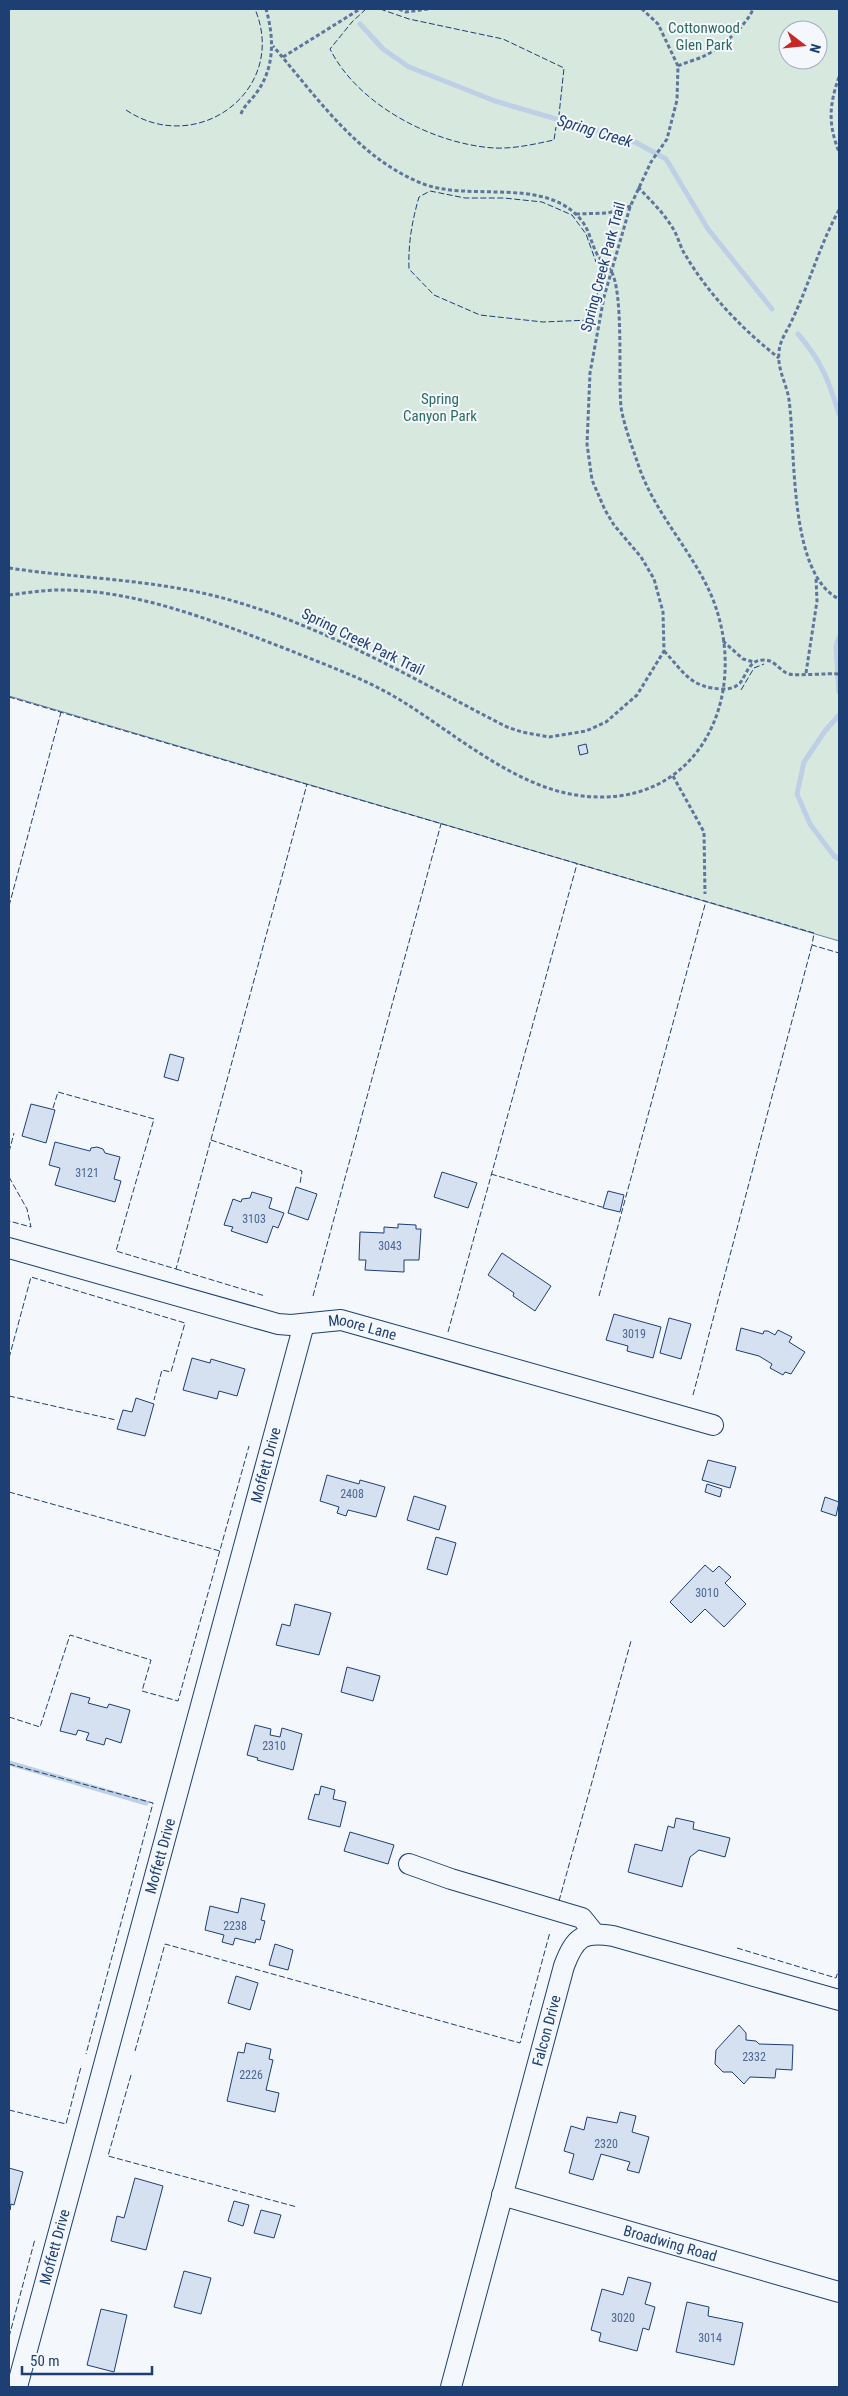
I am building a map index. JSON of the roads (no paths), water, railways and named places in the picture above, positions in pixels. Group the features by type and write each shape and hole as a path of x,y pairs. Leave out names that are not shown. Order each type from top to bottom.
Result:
{"street":[{"name":"Moore Lane","path":"9,1248 278,1324 304,1324 341,1320 713,1424"},
{"name":"Moffett Drive","path":"17,2387 304,1324"},
{"path":"409,1864 451,1879 582,1918 594,1933 613,1936 839,2000"},
{"name":"Falcon Drive","path":"451,2387 568,1953 578,1938 594,1933"},
{"name":"Broadwing Road","path":"502,2195 839,2292"}],"waterway":[{"name":"Spring Creek","path":"360,24 383,49 409,67 495,101 635,142 666,159 708,229 772,309"},
{"name":"Spring Creek","path":"798,334 819,362 839,414"},
{"name":"Spring Creek","path":"839,637 836,646 839,692"},
{"name":"Spring Creek","path":"839,715 825,731 804,762 797,794 810,824 834,856 839,859"},
{"path":"9,1763 146,1803"}],"park label":[{"name":"Cottonwood Glen Park","path":"704,36"},
{"name":"Spring Canyon Park","path":"440,408"}]}
